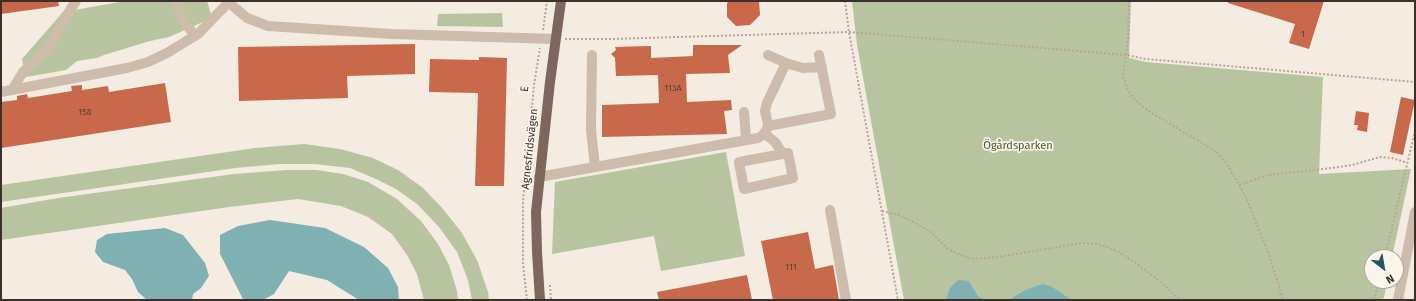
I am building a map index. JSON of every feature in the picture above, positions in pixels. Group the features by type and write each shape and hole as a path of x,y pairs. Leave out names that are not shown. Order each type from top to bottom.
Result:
{"main road":[{"name":"Agnesfridsvägen","path":"540,300 536,212 539,177 561,38 561,1"}],"street":[{"path":"12,90 23,72 41,56 52,42 76,1"},
{"path":"177,1 182,19 195,36"},
{"path":"1,92 127,68 148,62 195,36 227,2 247,18 268,26 392,34 561,38"},
{"path":"592,55 591,130 595,167"},
{"path":"768,55 786,63 803,68 822,67"},
{"path":"539,177 758,138 766,130 831,114 819,55"},
{"path":"783,154 766,130 765,111 786,63"},
{"path":"744,112 746,140"},
{"path":"788,153 793,178 744,189 739,162 783,154 788,153"},
{"path":"830,210 846,300"},
{"path":"1398,300 1415,212"}],"path":[{"name":"E","path":"527,300 523,257 523,201 534,81 547,1"},
{"path":"845,1 849,32 898,300"},
{"path":"1129,1 1128,41 1122,74 1128,91 1137,102 1147,110 1217,152 1227,164 1245,195 1269,256 1283,300"},
{"path":"565,46 561,38 611,39 849,32 1126,55 1146,59 1415,82"},
{"path":"534,81 539,81"},
{"path":"1387,249 1415,131"},
{"path":"1239,185 1269,175 1345,166 1380,157 1392,158 1408,163"},
{"path":"882,211 899,215 913,222 932,233 948,249 972,258 998,256 1081,243 1099,244 1117,251 1136,263 1163,284 1180,300"},
{"path":"550,282 551,300"},
{"path":"1374,300 1377,289"}],"green space":[{"path":"125,1 207,1 212,18 169,37 150,41 97,58 77,61 66,70 26,77 22,59 63,12"},
{"name":"Ögårdsparken","path":"852,1 1131,1 1129,58 1146,62 1323,77 1319,174 1411,169 1394,249 1364,249 1364,289 1386,289 1384,298 1376,300 1072,300 1053,287 1025,290 1008,300 986,300 978,296 969,281 949,289 946,300 904,300 857,45"},
{"path":"502,13 503,27 437,26 438,14"},
{"path":"304,144 340,149 373,158 398,170 423,188 443,209 462,233 477,260 488,292 489,300 472,300 468,280 457,252 439,227 417,204 396,189 350,168 315,164 280,164 235,168 1,202 1,185 255,148"},
{"path":"726,152 745,256 661,271 654,236 552,254 555,182"},
{"path":"286,170 316,170 343,174 368,182 397,199 421,221 438,244 449,265 457,291 458,300 424,300 417,274 407,255 392,234 368,217 341,206 298,199 229,207 1,240 1,208 58,198 234,174"}],"water":[{"path":"270,220 325,228 364,247 388,268 398,287 399,300 359,300 327,280 289,271 274,294 263,300 243,299 220,254 220,235 238,226"},
{"path":"165,228 183,235 205,263 209,276 201,288 193,294 192,300 147,300 138,292 132,279 125,270 103,262 95,252 97,240 107,234"},
{"path":"958,280 969,281 978,296 986,300 946,300 949,289"},
{"path":"1043,284 1053,287 1072,300 1008,300 1025,290"}],"building":[{"path":"1,1 58,1 59,6 1,14"},
{"path":"729,1 759,1 760,15 750,25 736,26 727,17 727,3"},
{"path":"1228,1 1324,1 1309,49 1289,43 1295,24 1228,3"},
{"path":"415,44 415,74 347,76 348,98 239,101 238,47"},
{"path":"693,45 742,45 728,55 730,73 686,74 687,102 731,100 732,110 724,111 727,134 602,137 602,105 659,103 658,75 616,76 615,58 611,54 616,50 615,47 651,46 651,58 693,56"},
{"path":"479,57 507,58 504,186 475,186 478,93 429,92 430,59 479,60"},
{"path":"165,83 171,122 1,148 1,102 17,100 17,96 27,94 28,98 72,91 71,86 82,85 82,90 108,86 109,92"},
{"path":"1401,97 1415,100 1403,155 1390,152"},
{"path":"1356,111 1369,113 1367,132 1357,130 1358,125 1354,125"},
{"path":"808,232 815,269 833,265 839,300 773,300 761,241"},
{"path":"747,275 752,300 659,300 657,292"}]}
